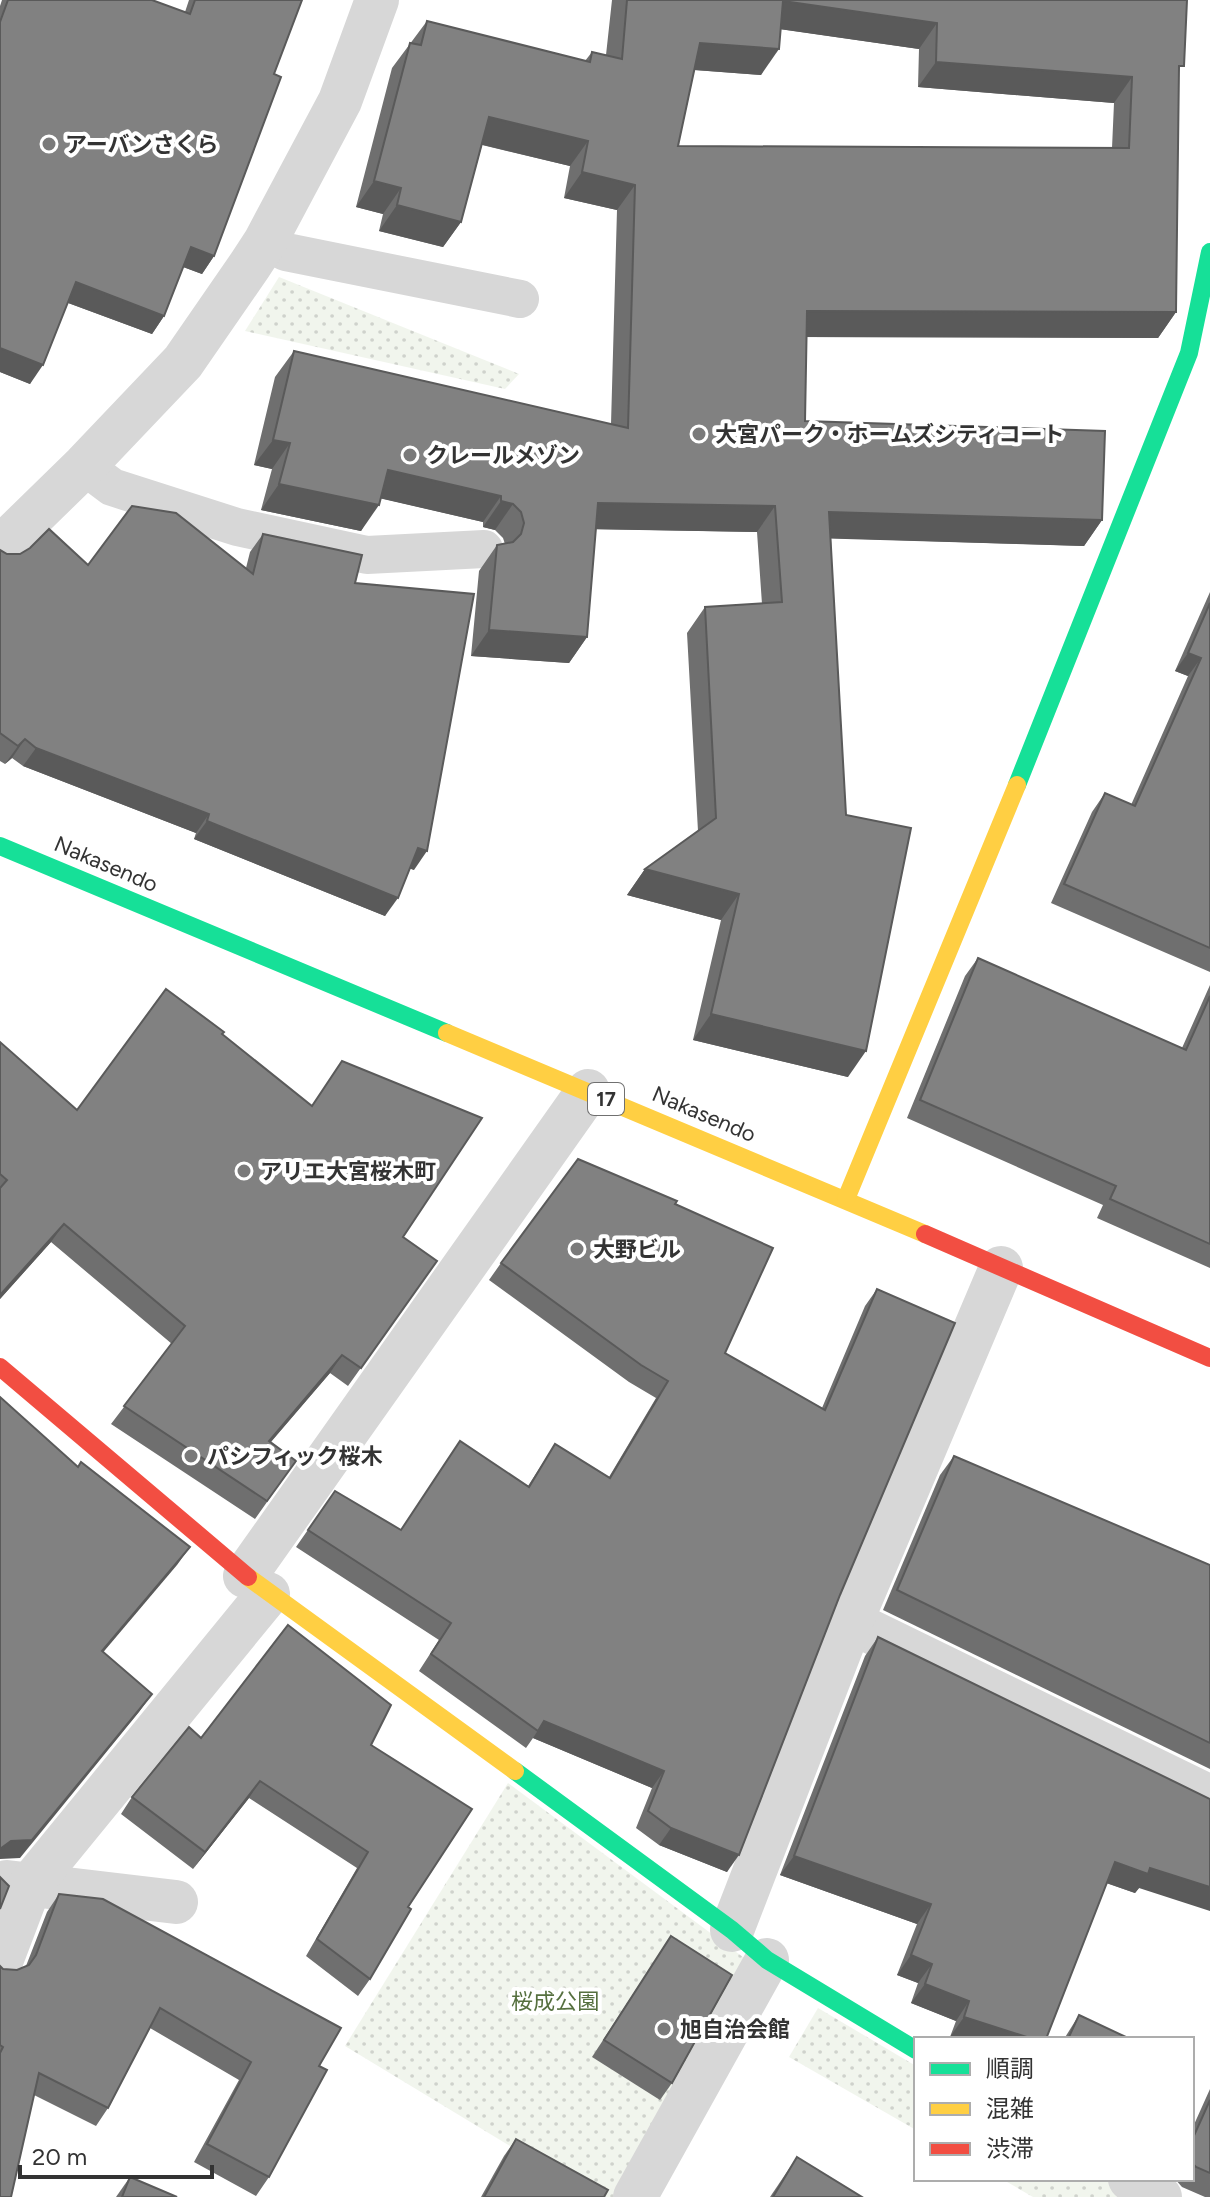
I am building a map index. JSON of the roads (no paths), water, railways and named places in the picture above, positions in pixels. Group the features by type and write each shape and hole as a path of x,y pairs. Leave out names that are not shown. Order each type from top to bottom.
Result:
{"main road":[{"path":"846,1199 1067,665 1189,353 1210,252"},
{"name":"Nakasendo","path":"0,846 846,1199 1210,1358"},
{"path":"0,1367 257,1585 732,1930 767,1960 914,2049"}],"street":[{"path":"0,548 183,362 265,242 340,101 377,0"},
{"path":"0,1964 15,1883 257,1585 588,1091"},
{"path":"732,1930 851,1622 1001,1268"},
{"path":"851,1622 1210,1797"},
{"path":"15,1883 176,1902"},
{"path":"635,2197 767,1960"},
{"path":"1133,2181 1160,2197"}],"lane":[{"path":"265,242 286,252 520,299"},
{"path":"84,466 112,487 237,527 367,555 484,549"}],"place":[{"name":"アーバンさくら","path":"49,144"},
{"name":"大宮パーク・ホームズシティコート","path":"699,434"},
{"name":"クレールメゾン","path":"410,455"},
{"name":"アリエ大宮桜木町","path":"244,1171"},
{"name":"大野ビル","path":"577,1249"},
{"name":"パシフィック桜木","path":"191,1456"},
{"name":"旭自治会館","path":"664,2029"}],"park label":[{"name":"桜成公園","path":"555,2001"}]}
